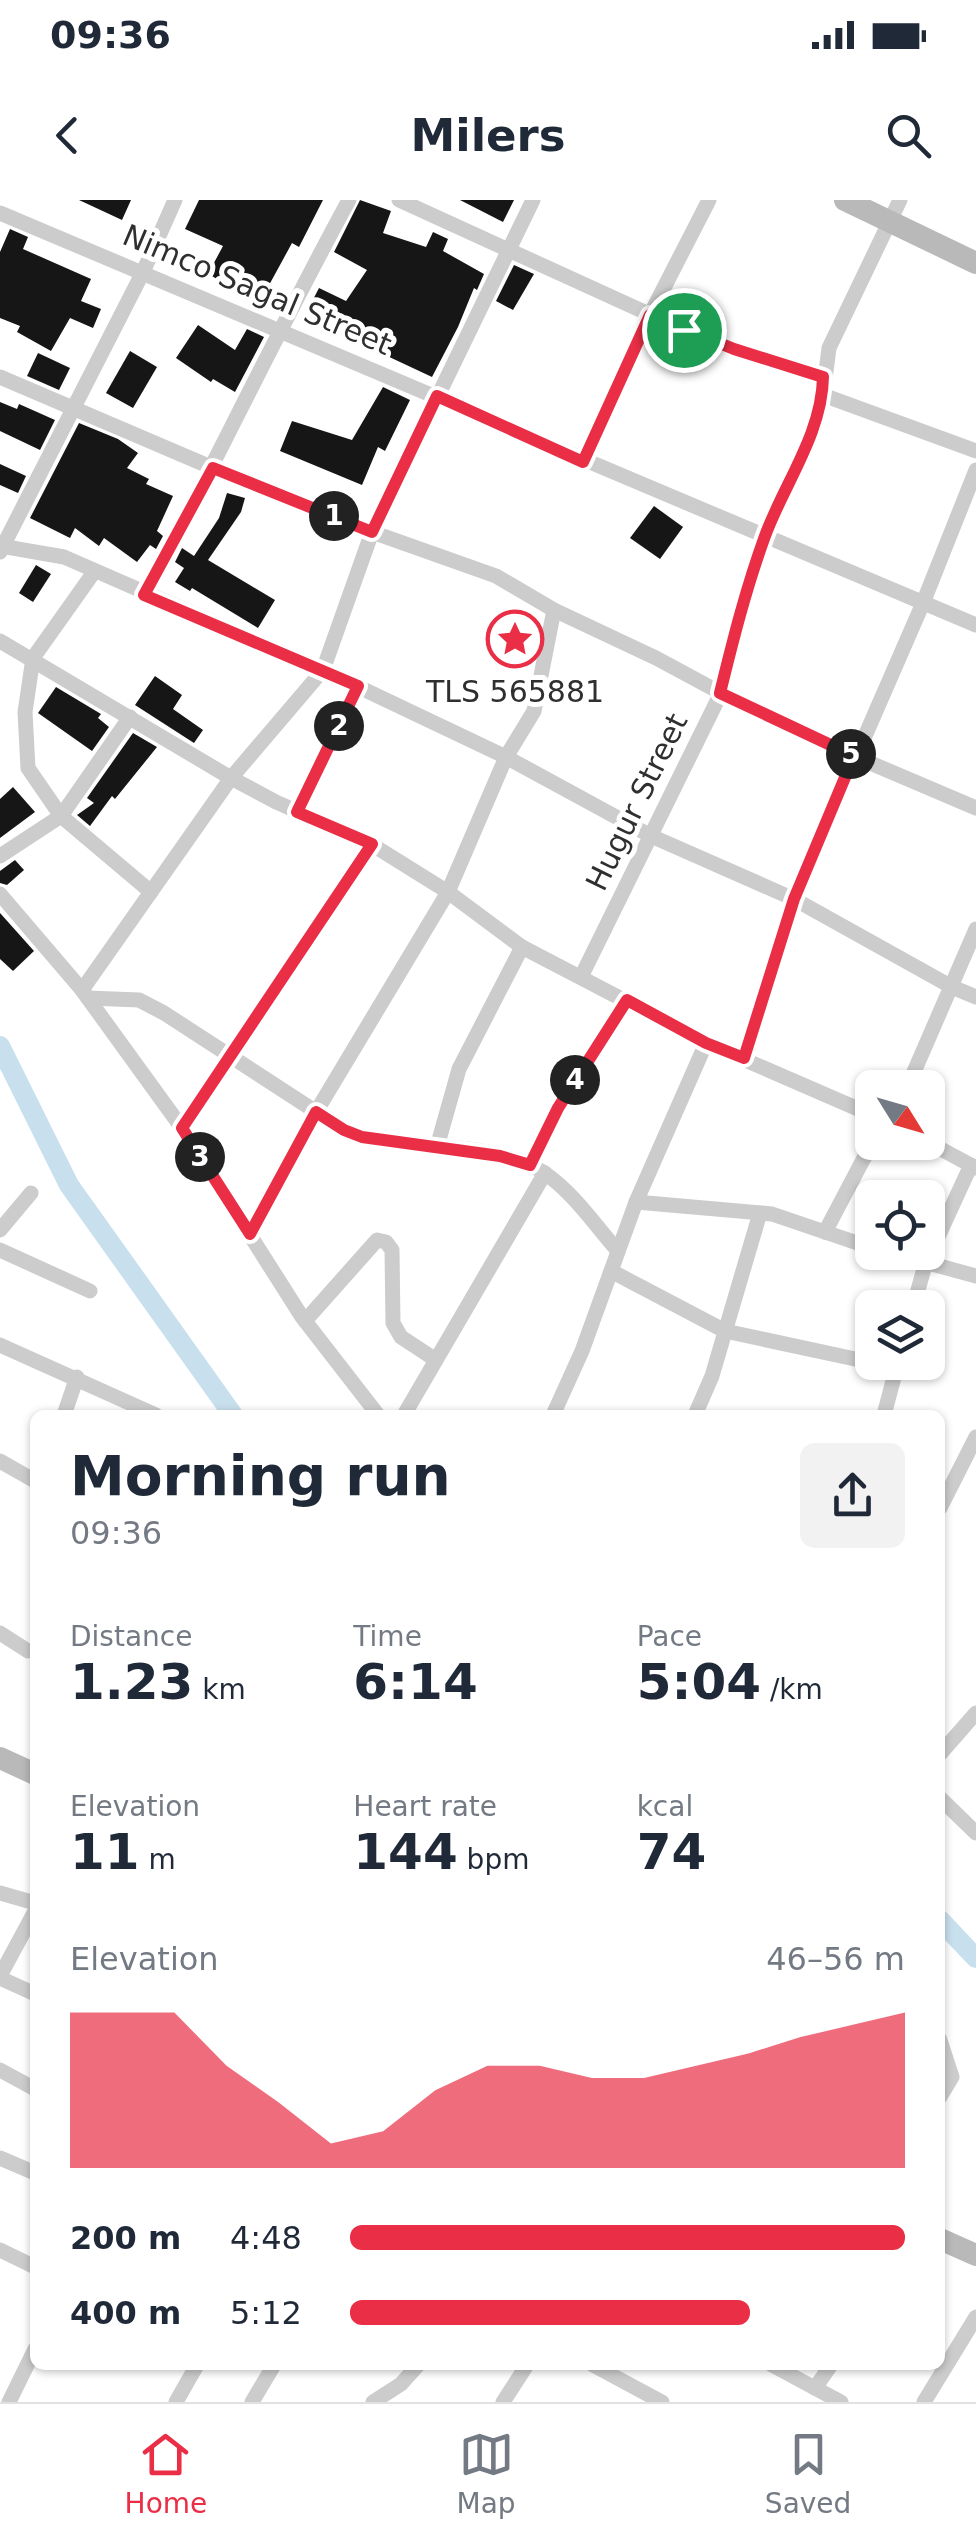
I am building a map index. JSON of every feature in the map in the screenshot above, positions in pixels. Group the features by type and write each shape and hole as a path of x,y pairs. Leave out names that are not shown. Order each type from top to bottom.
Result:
{"street":[{"path":"175,200 1,548 48,552 358,686 506,757 652,836 794,899 976,996"},
{"path":"144,595 349,200"},
{"path":"399,200 650,315 734,349 823,377"},
{"path":"85,994 230,778 323,670 372,532 533,200"},
{"path":"583,462 650,315 709,200"},
{"path":"846,200 976,262"},
{"name":"Hugur Street","path":"581,976 720,693 740,610 766,534 814,425 823,396 829,348 900,200"},
{"name":"Nimco Sagal Street","path":"0,213 976,625"},
{"path":"0,377 372,532 496,576 554,610 720,693 976,808"},
{"path":"823,396 976,451"},
{"path":"744,1058 794,899 923,603 976,470"},
{"path":"94,572 33,658 25,712 28,768 61,816 151,892"},
{"path":"250,1234 316,1112 448,892 506,757 534,711 554,610"},
{"path":"0,641 230,778 372,844 448,892 522,947 706,1043 855,1107"},
{"path":"297,812 358,686"},
{"path":"0,856 61,816 130,717"},
{"path":"182,1128 372,844"},
{"path":"0,894 85,994 182,1128 305,1322 372,1410"},
{"path":"915,1070 976,929"},
{"path":"436,1146 459,1069 522,947"},
{"path":"85,994 138,1000 344,1130 362,1137 500,1156 538,1169 558,1183 618,1251"},
{"path":"407,1410 538,1169 558,1108 627,1000"},
{"path":"555,1410 582,1351 636,1202 706,1043"},
{"path":"945,1151 974,1166 945,1225"},
{"path":"825,1232 863,1160"},
{"path":"0,1230 31,1193"},
{"path":"636,1202 793,1219 855,1242"},
{"path":"698,1410 712,1376 760,1213"},
{"path":"305,1322 378,1240 386,1242 392,1250 393,1323 401,1337 436,1360"},
{"path":"0,1250 90,1291"},
{"path":"945,1269 976,1276"},
{"path":"611,1272 725,1331 855,1357"},
{"path":"0,1345 146,1410"},
{"path":"66,1410 77,1377"},
{"path":"885,1410 893,1380"},
{"path":"945,1498 976,1437"},
{"path":"0,1462 30,1478"},
{"path":"0,1633 28,1651"},
{"path":"945,1748 976,1713"},
{"path":"0,1758 30,1772"},
{"path":"945,1803 976,1833"},
{"path":"0,1894 30,1902"},
{"path":"30,1920 0,1977 30,1992"},
{"path":"945,2055 952,2077 945,2089"},
{"path":"0,2070 30,2086"},
{"path":"0,2158 30,2170"},
{"path":"945,2240 976,2255"},
{"path":"0,2250 30,2265"},
{"path":"945,2368 976,2318"},
{"path":"8,2402 30,2359"},
{"path":"176,2402 194,2370"},
{"path":"252,2402 271,2370"},
{"path":"373,2402 401,2384 414,2370"},
{"path":"503,2402 525,2370"},
{"path":"602,2370 662,2402"},
{"path":"781,2370 841,2402"},
{"path":"814,2388 827,2370"},
{"path":"924,2402 944,2370"}],"building":[{"path":"79,200 131,200 122,220"},
{"path":"199,200 323,200 299,247 292,243 268,287 280,293 272,309 208,274 223,246 185,229"},
{"path":"360,200 391,211 383,233 426,247 433,232 448,239 443,251 484,274 432,377 304,317 319,288 346,301 367,270 334,252"},
{"path":"460,200 514,200 503,222"},
{"path":"10,229 28,237 23,249 91,279 81,301 101,309 93,328 70,318 51,351 17,332 20,326 0,318 0,252"},
{"path":"514,265 534,274 513,310 496,301"},
{"path":"198,325 235,350 247,329 264,337 235,392 213,379 211,382 176,358"},
{"path":"130,351 157,367 133,408 106,393"},
{"path":"38,353 70,368 59,390 27,376"},
{"path":"383,387 410,400 385,451 378,447 362,485 280,451 292,421 352,440"},
{"path":"0,402 17,409 19,404 55,420 40,450 0,431"},
{"path":"79,423 118,439 138,453 127,468 149,479 146,484 173,496 157,531 163,536 156,549 150,545 137,562 104,538 99,546 75,528 70,538 30,518"},
{"path":"0,464 26,476 18,493 0,485"},
{"path":"227,493 245,498 241,512 208,560 275,600 258,628 175,582 184,568 175,562 182,548 194,556 219,518"},
{"path":"654,506 683,527 660,559 630,538"},
{"path":"36,565 51,574 33,602 19,593"},
{"path":"155,676 182,695 173,709 203,730 194,743 135,705"},
{"path":"56,687 101,714 98,718 109,727 92,751 38,713"},
{"path":"133,733 157,747 90,826 77,815 94,803 87,798"},
{"path":"13,787 35,812 0,838 0,799"},
{"path":"15,860 24,870 7,885 0,883 0,871"},
{"path":"0,913 34,951 13,971 0,959"}],"waterway":[{"path":"0,1046 69,1185 229,1410"},
{"path":"945,1925 976,1958"}],"place":[{"name":"TLS 565881","path":"515,639"}],"route":[{"path":"650,315 684,330 823,377 823,396 814,425 766,534 740,610 720,693 854,756 794,899 744,1058 706,1043 627,1000 558,1108 530,1165 500,1156 362,1137 316,1112 250,1234 182,1128 372,844 297,812 358,686 144,595 213,468 372,532 437,396 583,462 650,315"}]}
